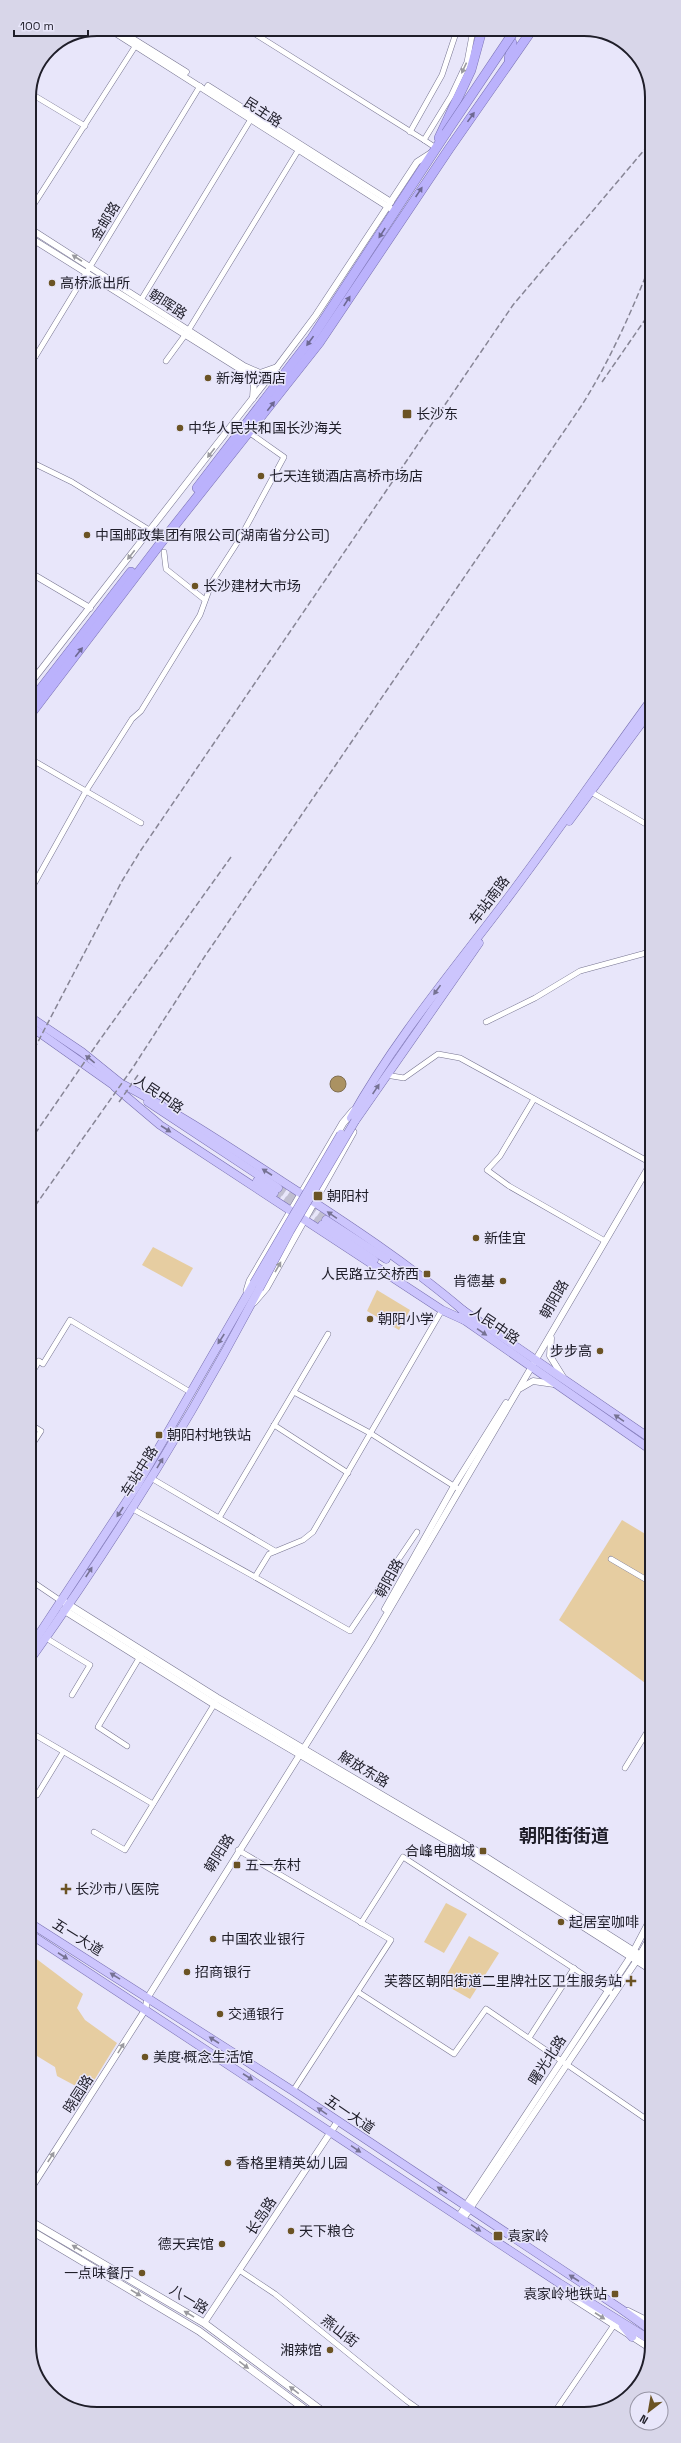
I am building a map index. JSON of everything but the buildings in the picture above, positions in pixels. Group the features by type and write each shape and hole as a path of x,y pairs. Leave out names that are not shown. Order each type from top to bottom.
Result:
{"highway":[{"path":"36,695 312,338 396,212 434,150 472,70 482,36"},
{"path":"507,64 512,50 508,36"},
{"path":"444,131 511,36"},
{"path":"36,707 160,544 250,433 319,343 449,148 507,64 529,36"}],"main road":[{"name":"车站南路","path":"353,1119 358,1104 380,1068 504,902 645,708"},
{"name":"车站南路","path":"353,1119 367,1102 466,962 645,718"},
{"name":"人民中路","path":"36,1021 82,1052 117,1085"},
{"name":"人民中路","path":"36,1030 276,1190"},
{"path":"117,1085 166,1106 300,1193 445,1294 465,1316"},
{"path":"117,1085 160,1124 304,1222 442,1310 465,1316"},
{"path":"245,1308 266,1288 315,1203 367,1102"},
{"path":"245,1308 250,1281 289,1211 343,1123 358,1104"},
{"name":"车站中路","path":"36,1640 64,1605 151,1478 221,1360 257,1286 353,1119"},
{"name":"人民中路","path":"324,1222 533,1363 645,1445"},
{"name":"车站中路","path":"36,1652 46,1638 64,1605 138,1484 190,1392 245,1308"},
{"name":"人民中路","path":"563,1384 645,1436"},
{"name":"解放东路","path":"64,1605 141,1656 216,1701 471,1848 635,1956 645,1964"},
{"name":"五一大道","path":"36,1927 293,2091 621,2308 636,2331"},
{"name":"五一大道","path":"36,1938 331,2131 615,2322 645,2337"},
{"name":"解放东路","path":"635,1956 645,1960"},
{"name":"八一路","path":"36,2225 204,2323 317,2407"},
{"name":"八一路","path":"36,2234 199,2331 302,2407"},
{"name":"五一大道","path":"636,2331 645,2331"}],"street":[{"name":"民主路","path":"120,36 389,204"},
{"name":"民主路","path":"128,36 389,204 396,212"},
{"path":"36,676 254,398 316,315 417,162 434,150 424,140 258,36"},
{"path":"410,132 442,75 455,36"},
{"path":"424,140 451,96 467,62 472,36"},
{"path":"36,201 136,46"},
{"name":"金邮路","path":"36,355 200,86"},
{"path":"36,97 85,126"},
{"path":"141,300 251,119"},
{"path":"166,361 186,333 299,149"},
{"name":"朝晖路","path":"36,233 89,270 243,371 254,382 254,398"},
{"name":"朝晖路","path":"36,241 141,300 186,333 244,366 260,373 277,367"},
{"path":"36,882 86,791 132,719 141,711 200,615 212,582 239,540 284,457 250,433"},
{"path":"36,464 72,482 150,531"},
{"path":"164,552 166,569 205,600"},
{"path":"36,576 90,608"},
{"path":"36,762 141,824"},
{"path":"591,792 645,824"},
{"path":"486,1022 535,998 580,971 645,953"},
{"path":"386,1075 404,1078 438,1054 460,1058 645,1159"},
{"path":"534,1099 500,1156 487,1170 510,1186 604,1240"},
{"name":"朝阳路","path":"142,2008 146,1996 300,1749 371,1641 457,1488 533,1363 645,1170"},
{"name":"朝阳路","path":"457,1488 519,1390 604,1240"},
{"path":"255,1577 269,1554 303,1540 313,1532 442,1310"},
{"path":"36,1366 39,1361 43,1364 70,1320 190,1392"},
{"path":"219,1518 328,1334"},
{"path":"552,1334 550,1356 563,1384"},
{"path":"519,1390 533,1381 563,1384"},
{"path":"294,1392 370,1433 457,1488"},
{"path":"274,1425 348,1473"},
{"path":"36,1428 41,1431 36,1439"},
{"path":"151,1478 275,1551"},
{"path":"131,1508 350,1631 417,1532"},
{"path":"611,1559 645,1578"},
{"path":"36,1584 64,1605"},
{"path":"46,1638 90,1665 72,1696"},
{"path":"126,1746 98,1727 141,1656"},
{"path":"94,1832 125,1850 216,1701"},
{"path":"625,1768 645,1735"},
{"path":"36,1736 153,1804"},
{"name":"朝阳路","path":"146,1996 300,1749"},
{"path":"36,1794 37,1795 62,1754"},
{"path":"238,1850 391,1940 293,2091"},
{"path":"361,1923 403,1857 611,1992"},
{"name":"曙光北路","path":"635,1956 645,1932"},
{"name":"曙光北路","path":"461,2218 645,1943"},
{"path":"529,2038 574,1968"},
{"path":"358,1992 454,2054 486,2009 645,2118"},
{"name":"晓园路","path":"36,2180 142,2008"},
{"name":"长岛路","path":"204,2323 338,2121"},
{"name":"燕山街","path":"239,2270 275,2294 406,2402 414,2407"},
{"path":"621,2308 645,2320"},
{"path":"558,2407 615,2322"},
{"path":"636,2331 645,2342"}],"shaded area":[{"path":"338,1076 345,1081 346,1084 341,1091 338,1092 331,1087 330,1084 335,1077"},
{"path":"153,1247 193,1268 182,1287 142,1265"},
{"path":"377,1290 410,1310 399,1330 367,1311"},
{"path":"622,1520 645,1534 645,1683 559,1620"},
{"path":"446,1903 467,1914 444,1953 424,1942"},
{"path":"469,1936 499,1953 470,1999 442,1983"},
{"path":"36,1959 83,1994 77,2008 85,2020 117,2043 87,2092 57,2076 55,2067 37,2056"}],"tunnel":[{"path":"278,1188 326,1220"},
{"path":"274,1193 322,1225"}],"railway":[{"path":"36,1046 122,881 141,850 513,305 645,149"},
{"path":"36,1205 132,1069 205,956 582,405 620,336 645,278"},
{"path":"602,382 645,320"},
{"path":"36,1132 99,1041 231,857"},
{"path":"119,1102 138,1075"}],"place":[{"name":"高桥派出所","path":"52,283"},
{"name":"新海悦酒店","path":"208,378"},
{"name":"长沙东","path":"407,414"},
{"name":"中华人民共和国长沙海关","path":"180,428"},
{"name":"七天连锁酒店高桥市场店","path":"261,476"},
{"name":"中国邮政集团有限公司(湖南省分公司)","path":"87,535"},
{"name":"长沙建材大市场","path":"195,586"},
{"name":"朝阳村","path":"318,1196"},
{"name":"新佳宜","path":"476,1238"},
{"name":"人民路立交桥西","path":"427,1274"},
{"name":"肯德基","path":"503,1281"},
{"name":"朝阳小学","path":"370,1319"},
{"name":"步步高","path":"600,1351"},
{"name":"朝阳村地铁站","path":"159,1435"},
{"name":"合峰电脑城","path":"483,1851"},
{"name":"五一东村","path":"237,1865"},
{"name":"长沙市八医院","path":"66,1889"},
{"name":"起居室咖啡","path":"561,1922"},
{"name":"中国农业银行","path":"213,1939"},
{"name":"招商银行","path":"187,1972"},
{"name":"芙蓉区朝阳街道二里牌社区卫生服务站","path":"631,1981"},
{"name":"交通银行","path":"220,2014"},
{"name":"美度·概念生活馆","path":"145,2057"},
{"name":"香格里精英幼儿园","path":"228,2163"},
{"name":"天下粮仓","path":"291,2231"},
{"name":"袁家岭","path":"498,2236"},
{"name":"德天宾馆","path":"222,2244"},
{"name":"一点味餐厅","path":"142,2273"},
{"name":"袁家岭地铁站","path":"615,2294"},
{"name":"湘辣馆","path":"330,2350"}],"district":[{"name":"朝阳街街道","path":"564,1835"}]}
